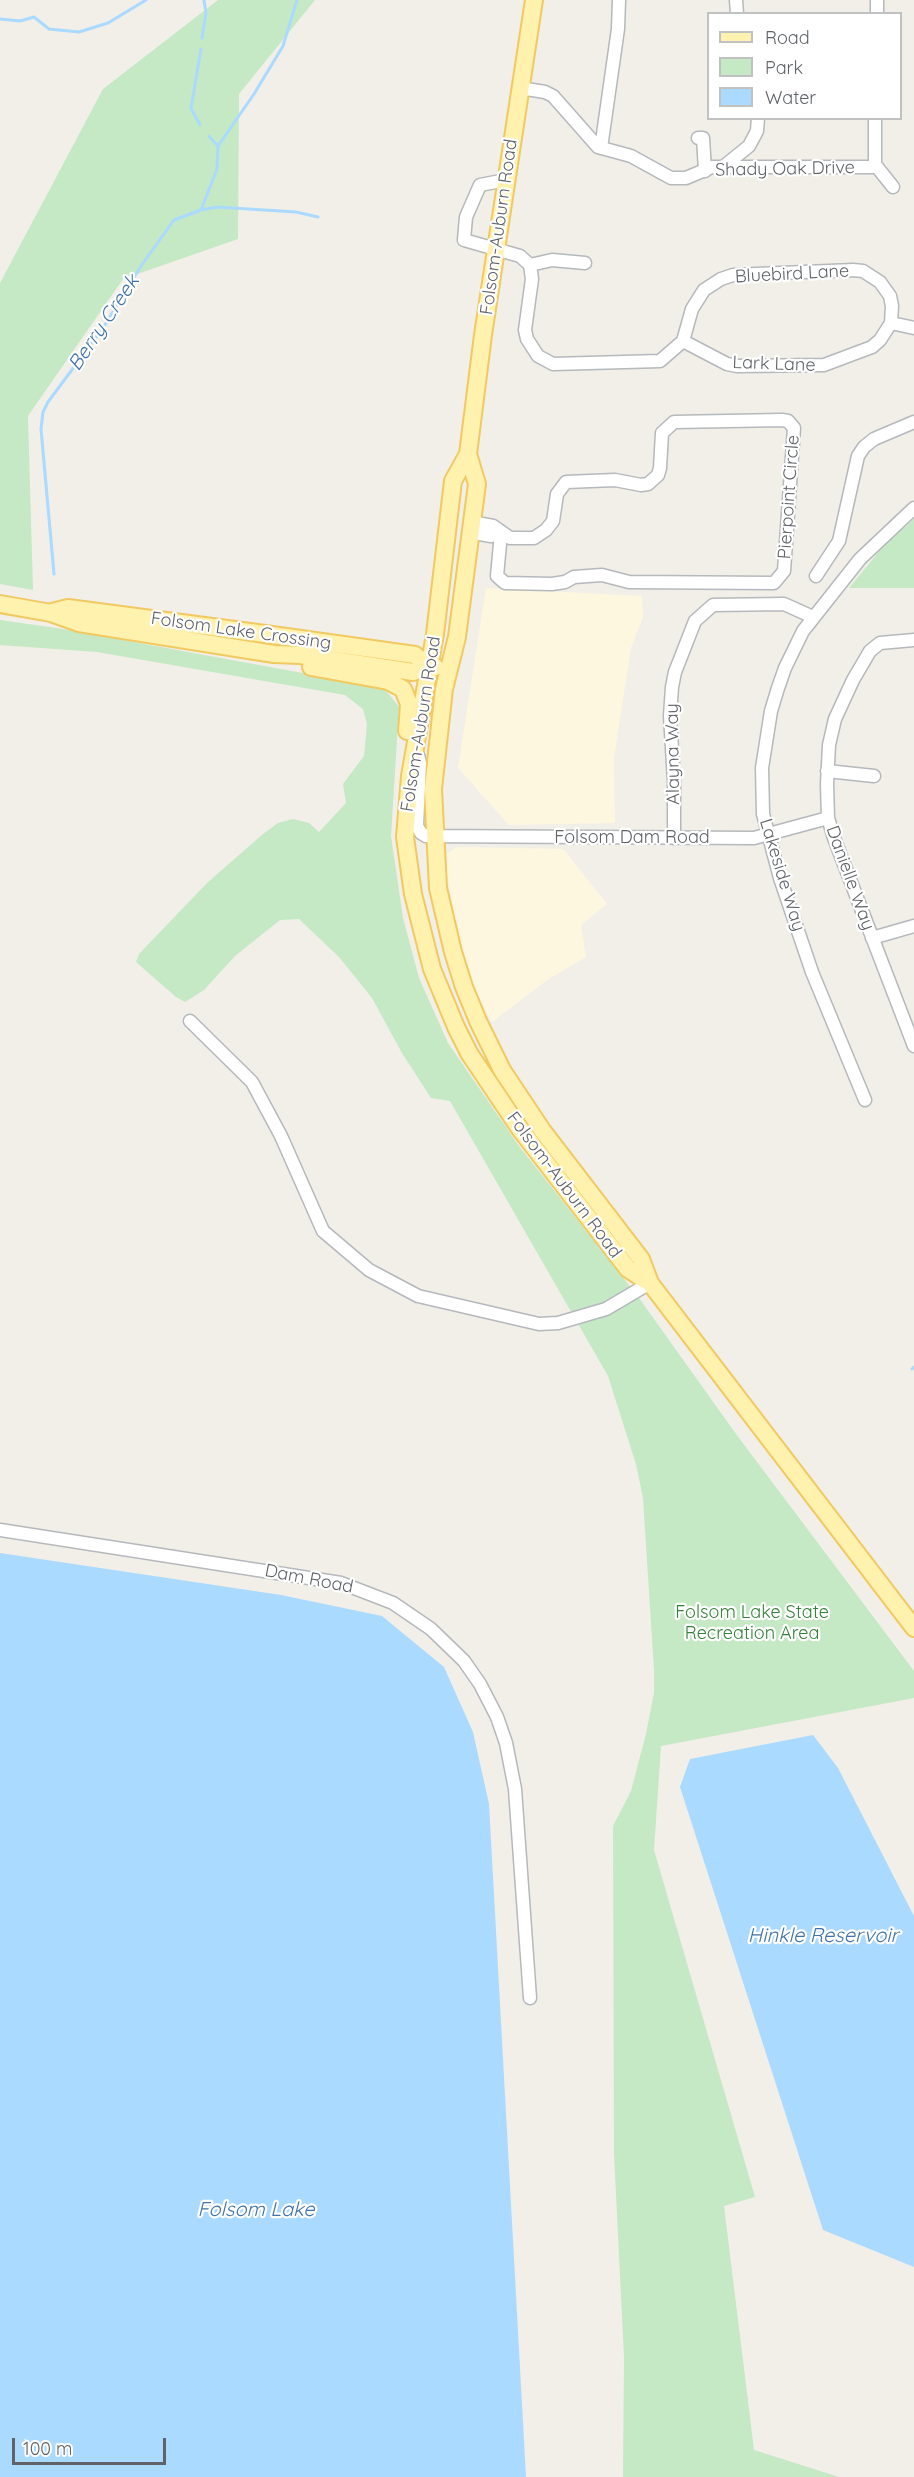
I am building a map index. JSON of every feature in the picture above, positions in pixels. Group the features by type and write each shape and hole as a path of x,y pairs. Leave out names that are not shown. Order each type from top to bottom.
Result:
{"main road":[{"name":"Folsom-Auburn Road","path":"534,0 506,180 468,454 453,481 435,634 410,776 405,837 413,894 432,969 456,1028 484,1077 539,1154 628,1269 650,1283"},
{"name":"Folsom-Auburn Road","path":"468,454 477,484 457,637 448,669 433,789 438,888 447,931 463,982 478,1021 502,1070 522,1101 641,1259 650,1283 914,1628"},
{"name":"Folsom Lake Crossing","path":"0,604 51,613 79,623 274,654 300,655 413,672 428,666 448,669"},
{"name":"Folsom Lake Crossing","path":"51,613 68,608 255,632 415,655 428,666"},
{"path":"274,654 318,669 388,681 402,689 409,704 403,757 410,776"}],"street":[{"path":"520,88 545,92 553,96 601,148 618,29 619,0"},
{"path":"723,167 749,146 757,131 758,120"},
{"path":"875,120 875,167"},
{"path":"698,138 703,138 705,171"},
{"name":"Shady Oak Drive","path":"601,148 631,156 671,178 686,178 712,167 877,167 893,186"},
{"path":"506,180 480,185 466,217 464,240 520,256 530,266 532,279 525,330 531,349 544,361 559,364 651,363 666,357 683,341"},
{"path":"530,266 552,260 585,263"},
{"name":"Bluebird Lane","path":"683,341 696,300 712,284 733,275 863,271 873,276 885,288 892,306 891,322"},
{"path":"891,322 914,328"},
{"name":"Lark Lane","path":"683,341 727,364 738,366 824,365 872,347 886,333 891,322"},
{"name":"Pierpoint Circle","path":"470,527 491,536 501,533 517,539 534,538 541,535 553,521 557,494 566,482 615,480 641,485 653,481 660,468 660,438 667,426 674,422 782,420 788,421 794,428 784,571 774,583 629,582 602,575 574,577 565,582 552,584 506,583 497,576 501,533"},
{"path":"816,576 839,541 858,456 874,439 914,422"},
{"name":"Lakeside Way","path":"866,1100 812,972 767,834 762,794 762,768 771,711 784,668 813,617 860,559 914,508"},
{"name":"Alayna Way","path":"674,838 674,781 670,716 672,687 675,672 695,621 713,605 784,604 813,617"},
{"name":"Danielle Way","path":"914,640 886,641 870,651 839,707 829,745 827,771 828,818 834,838 914,1046"},
{"path":"415,744 420,763 417,826 421,833 434,837"},
{"path":"827,771 874,776"},
{"name":"Folsom Dam Road","path":"434,837 754,838 828,818"},
{"path":"872,938 914,926"},
{"path":"190,1021 252,1082 281,1136 324,1231 369,1270 418,1296 539,1324 558,1323 606,1309 650,1283"},
{"name":"Dam Road","path":"0,1530 341,1583 393,1603 431,1629 458,1654 480,1684 497,1717 506,1743 515,1788 530,1998"}],"shaded area":[{"path":"486,588 642,596 643,617 631,648 614,757 615,823 509,825 458,768"},
{"path":"456,847 563,849 607,904 581,925 586,957 547,980 492,1022 472,985 457,935 446,866 447,854"}],"green space":[{"path":"218,0 315,0 239,94 238,239 123,279 28,416 33,590 0,584 0,283 103,89"},
{"path":"914,519 914,588 849,588 886,543"},
{"name":"Folsom Lake State Recreation Area","path":"0,620 63,629 384,688 399,707 391,836 403,918 419,978 448,1043 519,1146 639,1298 736,1434 914,1671 914,1698 661,1746 654,1850 755,2197 724,2206 754,2450 839,2477 623,2477 624,2357 614,2153 613,1826 631,1791 646,1734 654,1693 654,1670 643,1498 636,1464 608,1376 450,1101 431,1098 402,1053 372,998 339,957 299,919 280,920 235,956 204,990 185,1002 176,997 136,962 139,954 207,883 263,834 278,823 293,819 309,823 319,832 346,803 343,784 364,756 367,724 363,709 345,695 97,652 0,645"}],"water":[{"name":"Folsom Lake","path":"0,1553 281,1595 382,1616 444,1667 473,1732 489,1804 526,2477 0,2477"},
{"name":"Hinkle Reservoir","path":"813,1735 838,1768 914,1916 914,2267 823,2230 680,1787 690,1759"}],"waterway":[{"path":"0,19 20,21 34,17 49,29 79,32 108,23 146,0"},
{"path":"202,38 206,13 204,0"},
{"name":"Berry Creek","path":"218,146 254,94 283,46 297,0"},
{"path":"200,125 191,108 201,49"},
{"path":"201,210 217,169 218,146 209,136"},
{"name":"Berry Creek","path":"54,574 41,429 43,412 103,328 141,266 174,220 217,207 296,212 318,217"}]}
